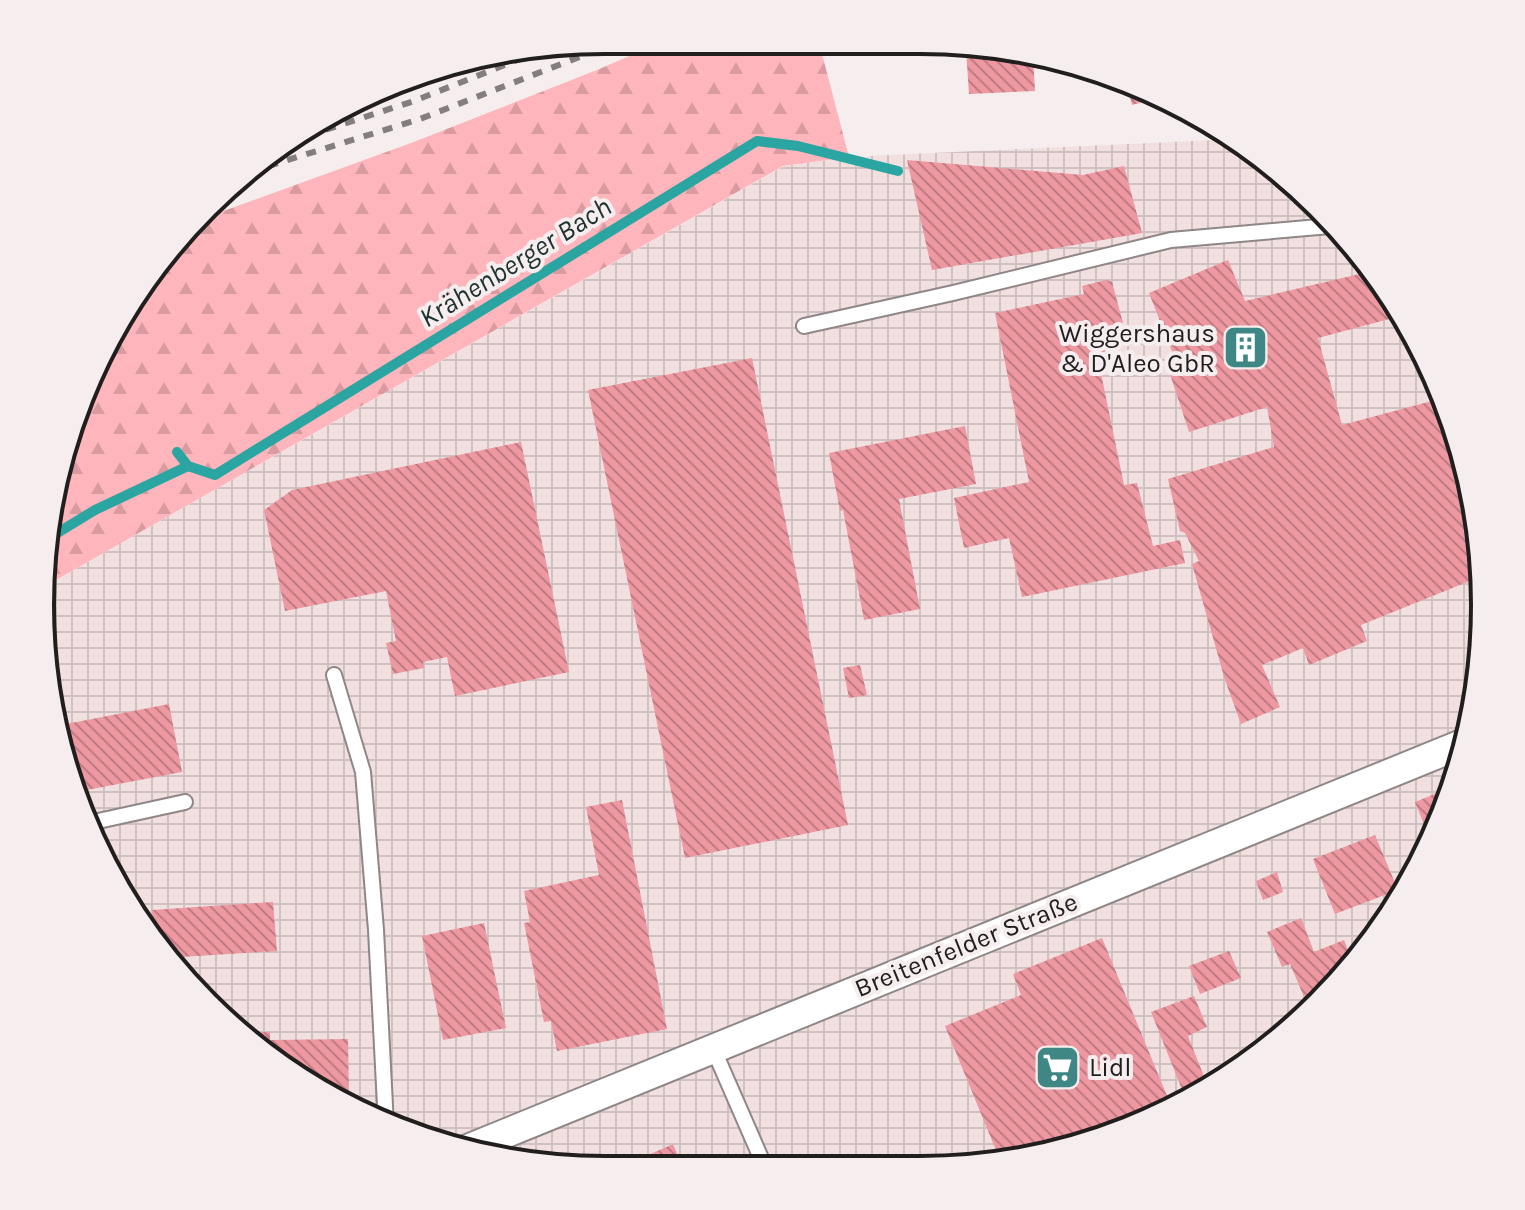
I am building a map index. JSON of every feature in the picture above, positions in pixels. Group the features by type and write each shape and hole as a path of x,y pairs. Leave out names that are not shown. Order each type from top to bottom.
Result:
{"street":[{"name":"Breitenfelder Straße","path":"484,1142 1452,748"}],"lane":[{"path":"804,326 1171,240 1321,227"},
{"path":"334,675 363,772 376,930 385,1110"},
{"path":"98,821 185,802"},
{"path":"713,1048 760,1156"}],"shaded area":[{"path":"1215,140 1255,168 1310,215 1357,270 1378,299 1414,361 1442,428 1460,498 1470,569 1470,641 1452,748 1429,816 1397,880 1357,940 1310,995 1226,1063 1196,1082 1131,1114 1097,1127 1027,1145 956,1155 920,1156 569,1155 498,1145 428,1127 329,1082 270,1042 215,995 147,911 111,849 83,782 65,712 55,641 55,581 784,166 849,157"}],"green space":[{"path":"634,54 822,54 849,157 783,166 55,581 65,498 83,428 96,394 128,329 147,299 215,215"}],"building":[{"path":"966,56 1034,66 1035,91 969,94"},
{"path":"1130,96 1144,102 1132,105"},
{"path":"907,160 1083,175 1124,166 1142,233 932,270"},
{"path":"1228,260 1245,301 1360,274 1390,319 1318,338 1342,425 1432,401 1452,462 1460,498 1470,581 1361,625 1367,641 1309,665 1303,648 1262,665 1280,707 1241,724 1225,680 1192,564 1199,561 1185,533 1180,531 1168,479 1274,447 1267,407 1189,432 1166,362 1175,359 1149,293"},
{"path":"1106,280 1112,282 1123,323 1113,326 1118,350 1097,354 1124,485 1137,483 1153,546 1180,540 1185,563 1022,597 1009,538 964,548 954,498 1029,482 995,313 1084,294 1082,286"},
{"path":"752,358 848,825 685,858 588,390"},
{"path":"965,426 976,484 899,499 920,609 864,620 829,453"},
{"path":"521,442 569,672 455,696 447,657 423,662 424,668 393,674 386,643 396,641 386,591 285,611 264,510 292,490"},
{"path":"860,665 867,695 849,698 843,668"},
{"path":"169,704 182,772 86,790 68,724"},
{"path":"1438,793 1425,826 1415,802"},
{"path":"622,800 667,1029 557,1051 551,1021 544,1022 524,923 530,922 524,891 599,875 586,807"},
{"path":"1375,835 1395,883 1389,894 1335,914 1313,859"},
{"path":"1277,872 1283,892 1263,900 1256,881"},
{"path":"273,902 277,951 182,957 153,919 152,910"},
{"path":"1301,918 1314,952 1344,940 1348,951 1305,999 1290,964 1282,967 1267,932"},
{"path":"484,923 506,1028 443,1040 422,936"},
{"name":"Lidl","path":"1102,938 1168,1097 1097,1127 996,1150 945,1026 1021,995 1013,974"},
{"path":"1229,951 1241,978 1200,994 1189,966"},
{"path":"1194,996 1207,1027 1188,1036 1204,1077 1182,1089 1151,1012"},
{"path":"258,1032 270,1032 270,1040 348,1039 349,1093 299,1063"},
{"path":"673,1144 678,1156 646,1156"}],"waterway":[{"name":"Krähenberger Bach","path":"177,452 188,466 215,475 757,141 798,146 898,171"},
{"path":"59,532 95,510 188,466"}],"railway":[{"path":"276,164 420,119 586,55"},
{"path":"327,129 414,101 510,63"}],"place":[{"name":"Wiggershaus & D'Aleo GbR","path":"1246,348"},
{"name":"Lidl","path":"1058,1067"}]}
